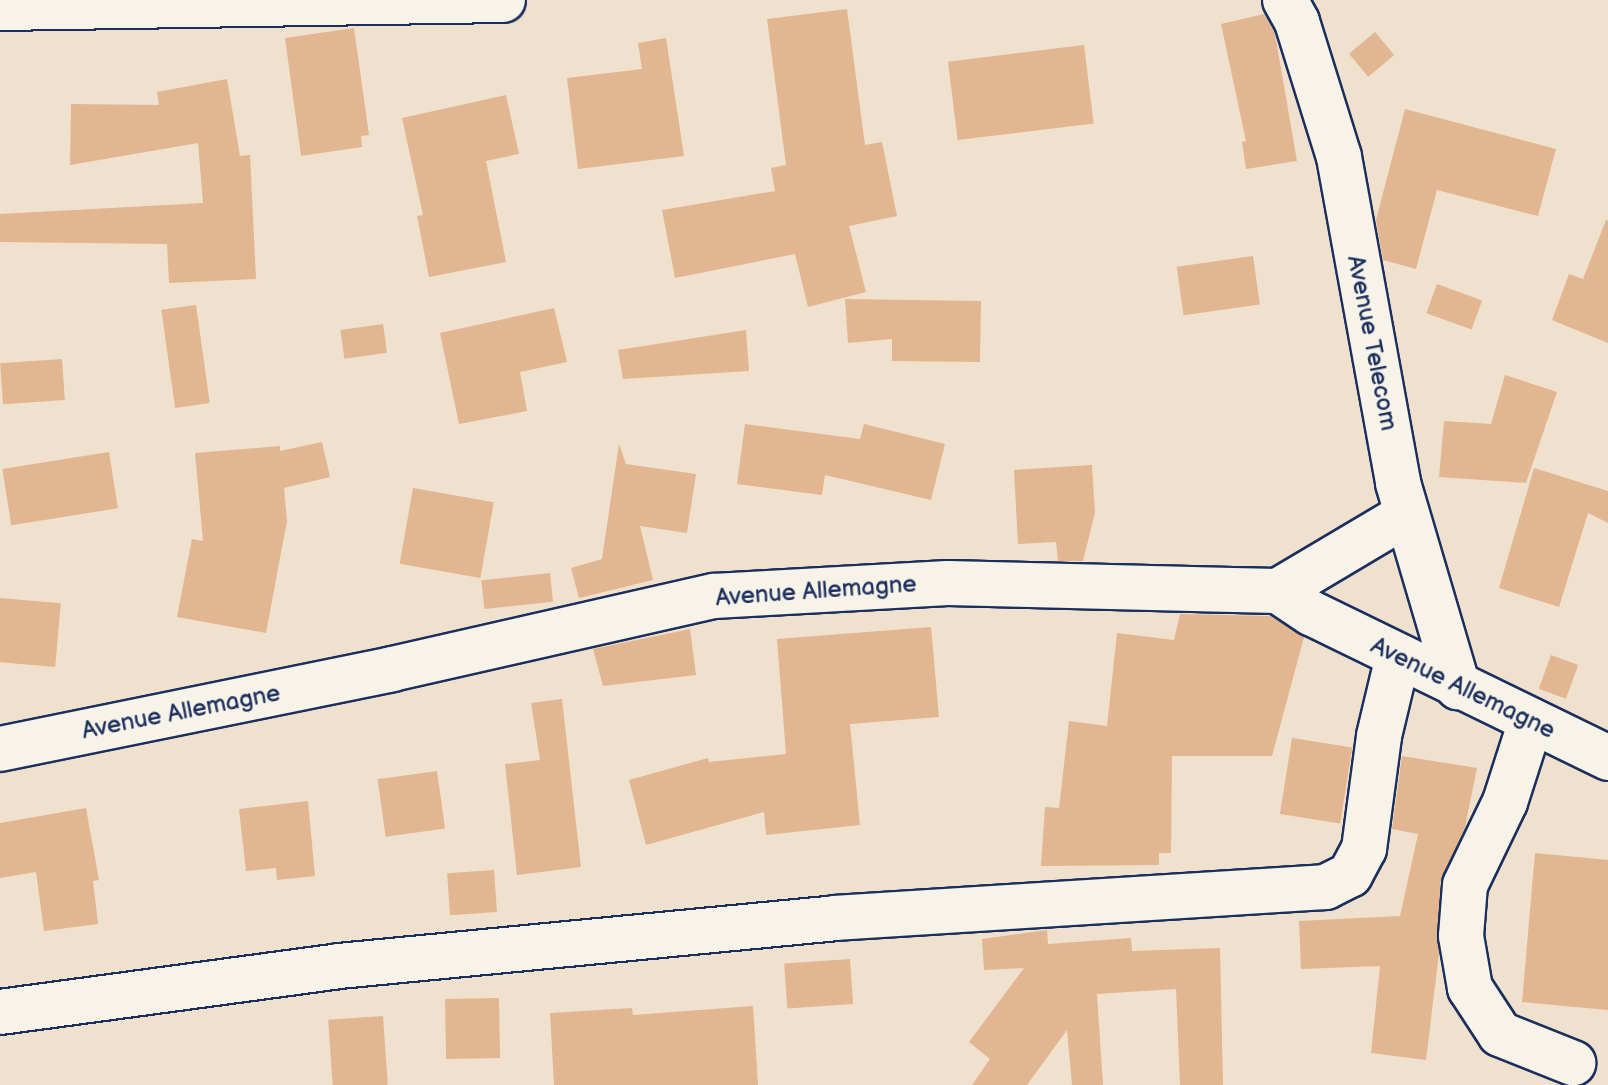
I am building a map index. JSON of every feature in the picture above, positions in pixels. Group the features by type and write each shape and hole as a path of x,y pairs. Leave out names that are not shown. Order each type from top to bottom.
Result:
{"street":[{"path":"0,8 503,0"},
{"name":"Avenue Telecom","path":"1285,0 1297,22 1339,157 1406,515 1458,687"},
{"path":"1278,591 1406,515"},
{"name":"Avenue Allemagne","path":"0,749 392,669 714,596 948,583 1278,591 1458,687 1608,758"},
{"path":"0,1012 339,966 819,920 1326,887 1350,875 1364,849 1379,736 1398,656"},
{"path":"1531,721 1505,802 1465,885 1461,936 1470,988 1500,1034 1573,1063"}],"building":[{"path":"847,9 865,145 882,142 897,216 849,226 866,292 808,307 795,254 675,278 662,210 775,191 771,168 786,165 767,19"},
{"path":"1264,14 1275,34 1297,161 1246,169 1242,142 1246,141 1221,24"},
{"path":"354,28 369,135 361,136 362,147 301,156 285,38"},
{"path":"1375,32 1394,55 1368,77 1349,54"},
{"path":"666,38 684,156 578,169 567,78 642,69 638,43"},
{"path":"1084,45 1094,123 958,140 948,62"},
{"path":"227,79 240,156 250,155 256,279 169,283 167,244 0,242 0,214 203,203 198,143 70,165 71,104 159,105 157,92"},
{"path":"506,95 519,154 486,161 506,262 429,277 417,216 423,215 402,118"},
{"path":"1405,109 1556,149 1538,216 1437,190 1416,269 1383,260 1376,220"},
{"path":"1606,220 1608,343 1552,320 1569,274 1583,279"},
{"path":"1253,256 1260,305 1184,315 1177,267"},
{"path":"1437,284 1482,300 1472,330 1426,313"},
{"path":"845,299 981,301 980,362 892,361 892,339 848,343"},
{"path":"196,305 210,403 175,408 161,310"},
{"path":"554,308 567,362 520,372 527,411 459,424 440,333"},
{"path":"383,324 387,353 344,359 340,330"},
{"path":"746,330 749,371 623,379 618,350"},
{"path":"62,359 65,400 3,404 0,363"},
{"path":"1505,375 1557,392 1526,483 1439,477 1444,421 1491,424"},
{"path":"745,424 860,439 864,424 945,444 931,500 825,475 822,495 737,484"},
{"path":"322,442 330,477 284,488 287,521 266,633 177,617 192,539 203,541 195,453 280,446 280,451"},
{"path":"619,444 626,464 696,474 687,533 640,526 653,580 579,598 571,568 602,559"},
{"path":"109,452 118,508 11,525 2,469"},
{"path":"1092,465 1095,513 1083,561 1058,561 1056,542 1018,544 1014,470"},
{"path":"1534,468 1608,491 1608,523 1588,513 1559,607 1499,588"},
{"path":"413,488 494,502 480,578 400,564"},
{"path":"550,573 553,602 484,609 481,580"},
{"path":"0,598 61,603 55,667 0,662"},
{"path":"1180,614 1270,616 1304,637 1272,756 1172,756 1171,853 1159,853 1159,865 1041,866 1045,807 1059,808 1069,721 1107,726 1117,633 1174,640"},
{"path":"931,627 939,717 850,724 860,825 766,835 764,812 646,845 629,780 708,758 709,762 786,754 777,639"},
{"path":"690,629 696,675 603,686 593,649"},
{"path":"1551,655 1578,665 1566,699 1539,689"},
{"path":"562,699 581,867 517,875 505,764 540,760 531,703"},
{"path":"1292,738 1352,748 1340,824 1280,814"},
{"path":"1402,756 1477,768 1465,827 1440,883 1439,953 1426,1060 1371,1053 1380,966 1301,969 1299,921 1400,916 1418,834 1392,829"},
{"path":"437,771 445,828 386,837 378,779"},
{"path":"308,801 315,876 277,880 276,868 246,871 239,809"},
{"path":"86,808 99,880 93,881 98,924 44,931 36,872 0,878 0,823"},
{"path":"1535,853 1608,860 1608,1010 1522,1002"},
{"path":"494,870 497,912 450,915 447,873"},
{"path":"1047,930 1048,944 1131,938 1132,951 1220,948 1223,1085 1180,1085 1176,989 1097,994 1103,1085 1072,1085 1067,1030 1027,1085 972,1085 990,1059 969,1042 1024,968 984,970 982,939"},
{"path":"850,959 853,1004 787,1008 784,964"},
{"path":"499,998 500,1058 446,1059 445,999"},
{"path":"753,1006 758,1085 554,1085 550,1013 632,1008 633,1015"},
{"path":"383,1016 388,1085 333,1085 328,1020"}]}
